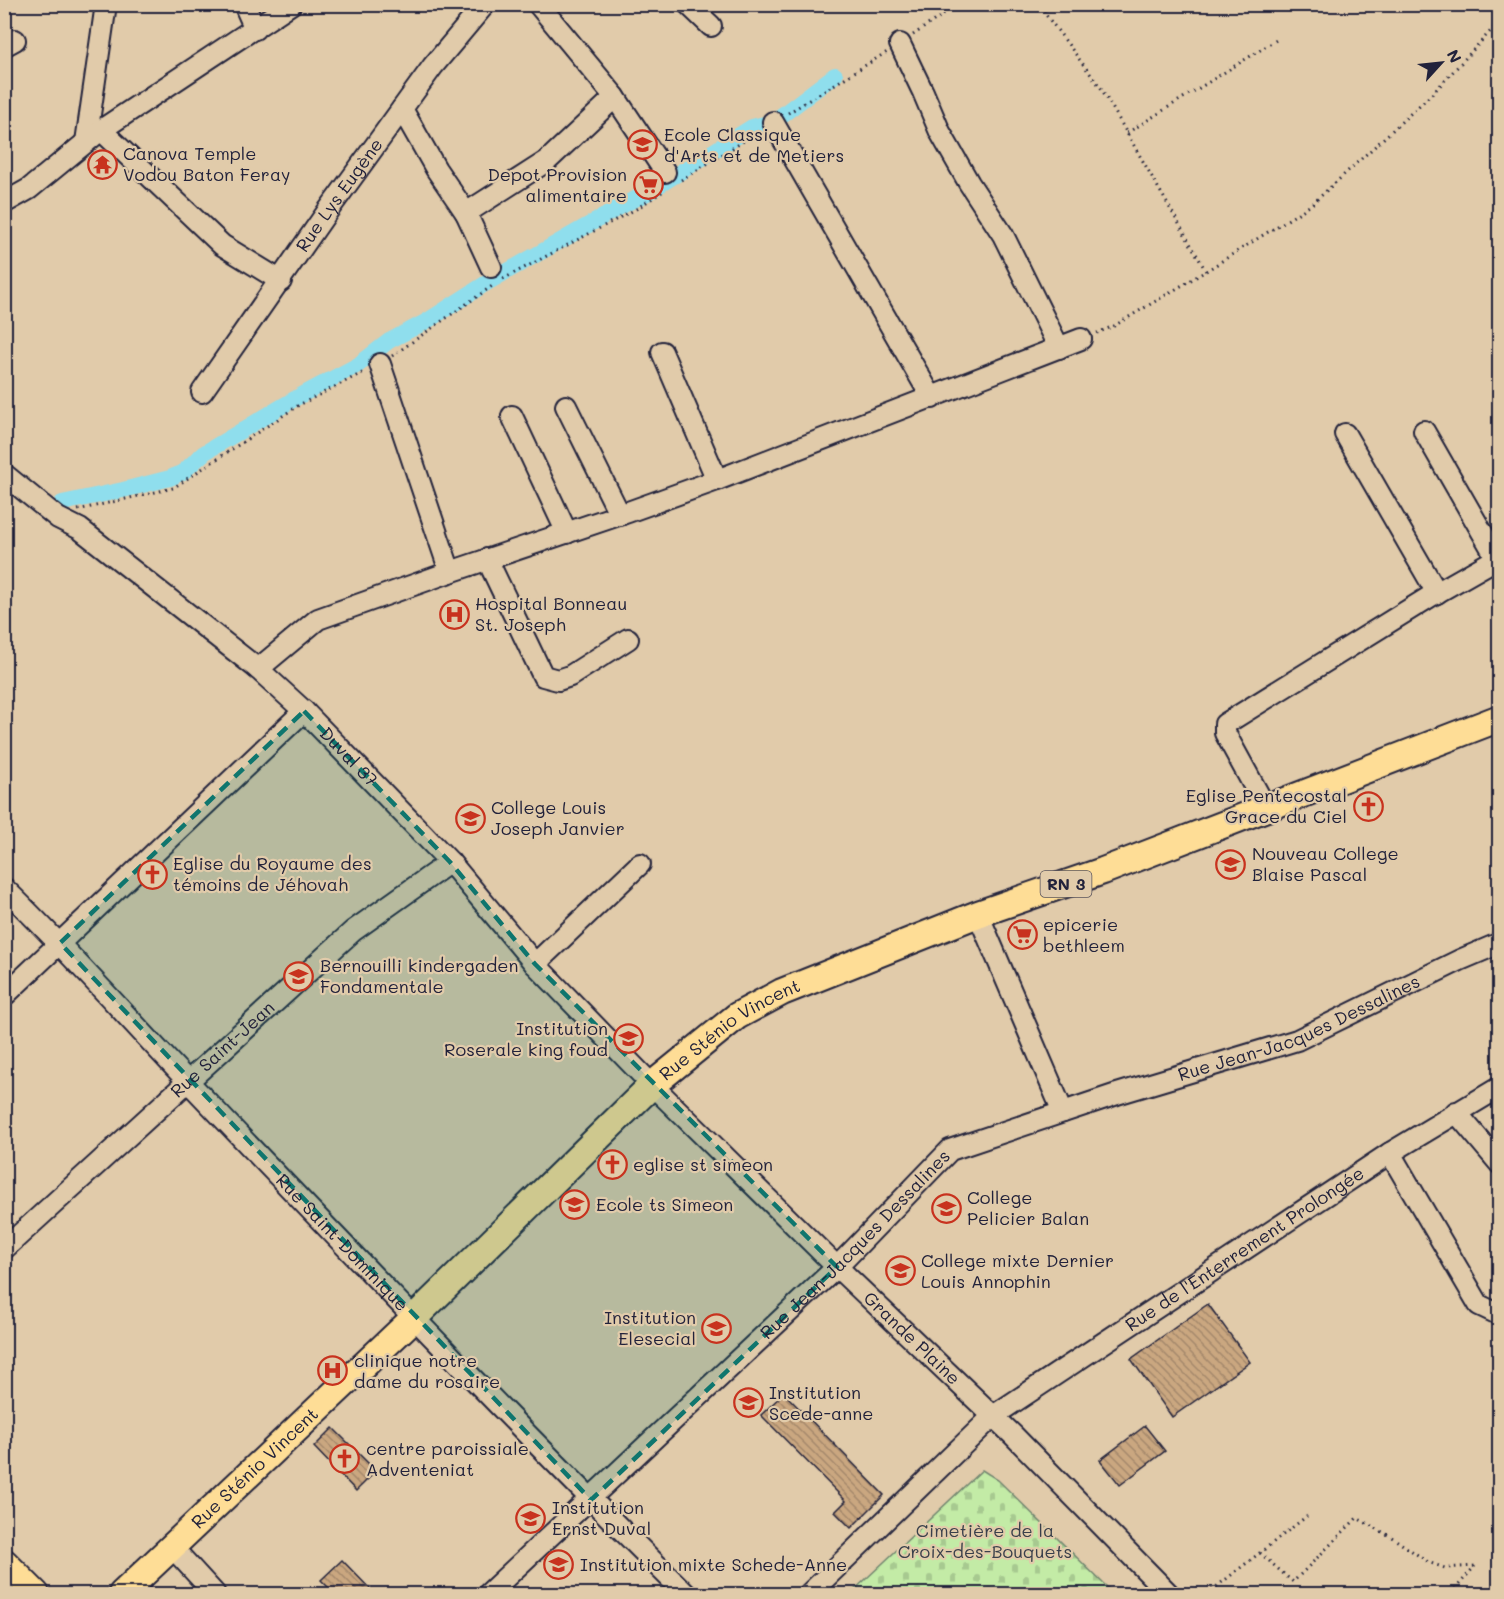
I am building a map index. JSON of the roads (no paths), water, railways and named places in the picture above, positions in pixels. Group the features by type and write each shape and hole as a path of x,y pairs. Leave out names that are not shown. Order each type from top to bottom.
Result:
{"main road":[{"name":"Rue Sténio Vincent","path":"122,1594 414,1318 652,1085 737,1016 782,992 978,914 1103,871 1500,718"},
{"path":"4,1562 36,1594"}],"street":[{"path":"86,142 106,4"},
{"path":"244,4 255,29"},
{"path":"4,203 28,189 101,130 291,4"},
{"name":"Rue Lys Eugène","path":"202,392 327,212 433,66 485,4"},
{"path":"538,4 615,97 665,172"},
{"path":"688,4 711,26"},
{"path":"900,44 939,132 1003,235 1059,348"},
{"path":"466,213 547,161 615,97"},
{"path":"402,109 436,169 466,213 491,267"},
{"path":"773,123 932,398"},
{"path":"101,130 222,245 281,281"},
{"path":"258,669 318,620 717,480 1081,339"},
{"path":"662,352 717,480"},
{"path":"380,364 450,572"},
{"path":"566,406 620,515"},
{"path":"512,416 567,532"},
{"path":"1266,808 1225,733 1224,724 1437,592 1489,563 1494,557 1494,553 1424,431"},
{"path":"1345,434 1437,592"},
{"name":"Duval 37","path":"4,474 58,518 80,529 258,669 304,711 450,862 536,964 652,1085"},
{"path":"487,559 543,676 558,680 570,676 628,639"},
{"path":"4,996 304,711"},
{"name":"Rue Saint-Jean","path":"4,1248 353,931 450,862"},
{"path":"536,964 639,864"},
{"name":"Rue Saint-Dominique","path":"4,888 60,943 187,1081 414,1318 686,1594"},
{"path":"978,914 1063,1112"},
{"name":"Rue Jean-Jacques Dessalines","path":"488,1594 591,1500 837,1267 951,1150 1063,1112 1297,1040 1460,960 1500,944"},
{"name":"Grande Plaine","path":"652,1085 993,1416 1164,1593"},
{"name":"Rue de l'Enterrement Prolongée","path":"810,1594 993,1416 1390,1153 1500,1087"},
{"path":"1456,1112 1500,1164"},
{"path":"1390,1153 1479,1305 1500,1315"},
{"path":"172,1546 215,1594"}],"waterway":[{"path":"62,503 170,478 183,472 204,453 296,398 358,365 389,341 427,321 485,284 647,193 752,127 773,122 835,75"}],"place":[{"name":"Ecole Classique d'Arts et de Metiers","path":"643,145"},
{"name":"Canova Temple Vodou Baton Feray","path":"102,164"},
{"name":"Depot Provision alimentaire","path":"648,185"},
{"name":"Hospital Bonneau St. Joseph","path":"454,614"},
{"name":"Eglise Pentecostal Grace du Ciel","path":"1368,806"},
{"name":"College Louis Joseph Janvier","path":"470,818"},
{"name":"Nouveau College Blaise Pascal","path":"1231,864"},
{"name":"Eglise du Royaume des témoins de Jéhovah","path":"152,874"},
{"name":"epicerie bethleem","path":"1022,935"},
{"name":"Bernouilli kindergaden Fondamentale","path":"299,976"},
{"name":"Institution Roserale king foud","path":"629,1039"},
{"name":"eglise st simeon","path":"612,1165"},
{"name":"Ecole ts Simeon","path":"575,1205"},
{"name":"College Pelicier Balan","path":"946,1208"},
{"name":"College mixte Dernier Louis Annophin","path":"900,1271"},
{"name":"Institution Elesecial","path":"717,1328"},
{"name":"clinique notre dame du rosaire","path":"333,1371"},
{"name":"Institution Scede-anne","path":"748,1403"},
{"name":"centre paroissiale Adventeniat","path":"345,1459"},
{"name":"Institution Ernst Duval","path":"531,1518"},
{"name":"Institution mixte Schede-Anne","path":"559,1565"}],"park label":[{"name":"Cimetière de la Croix-des-Bouquets","path":"985,1541"}]}
